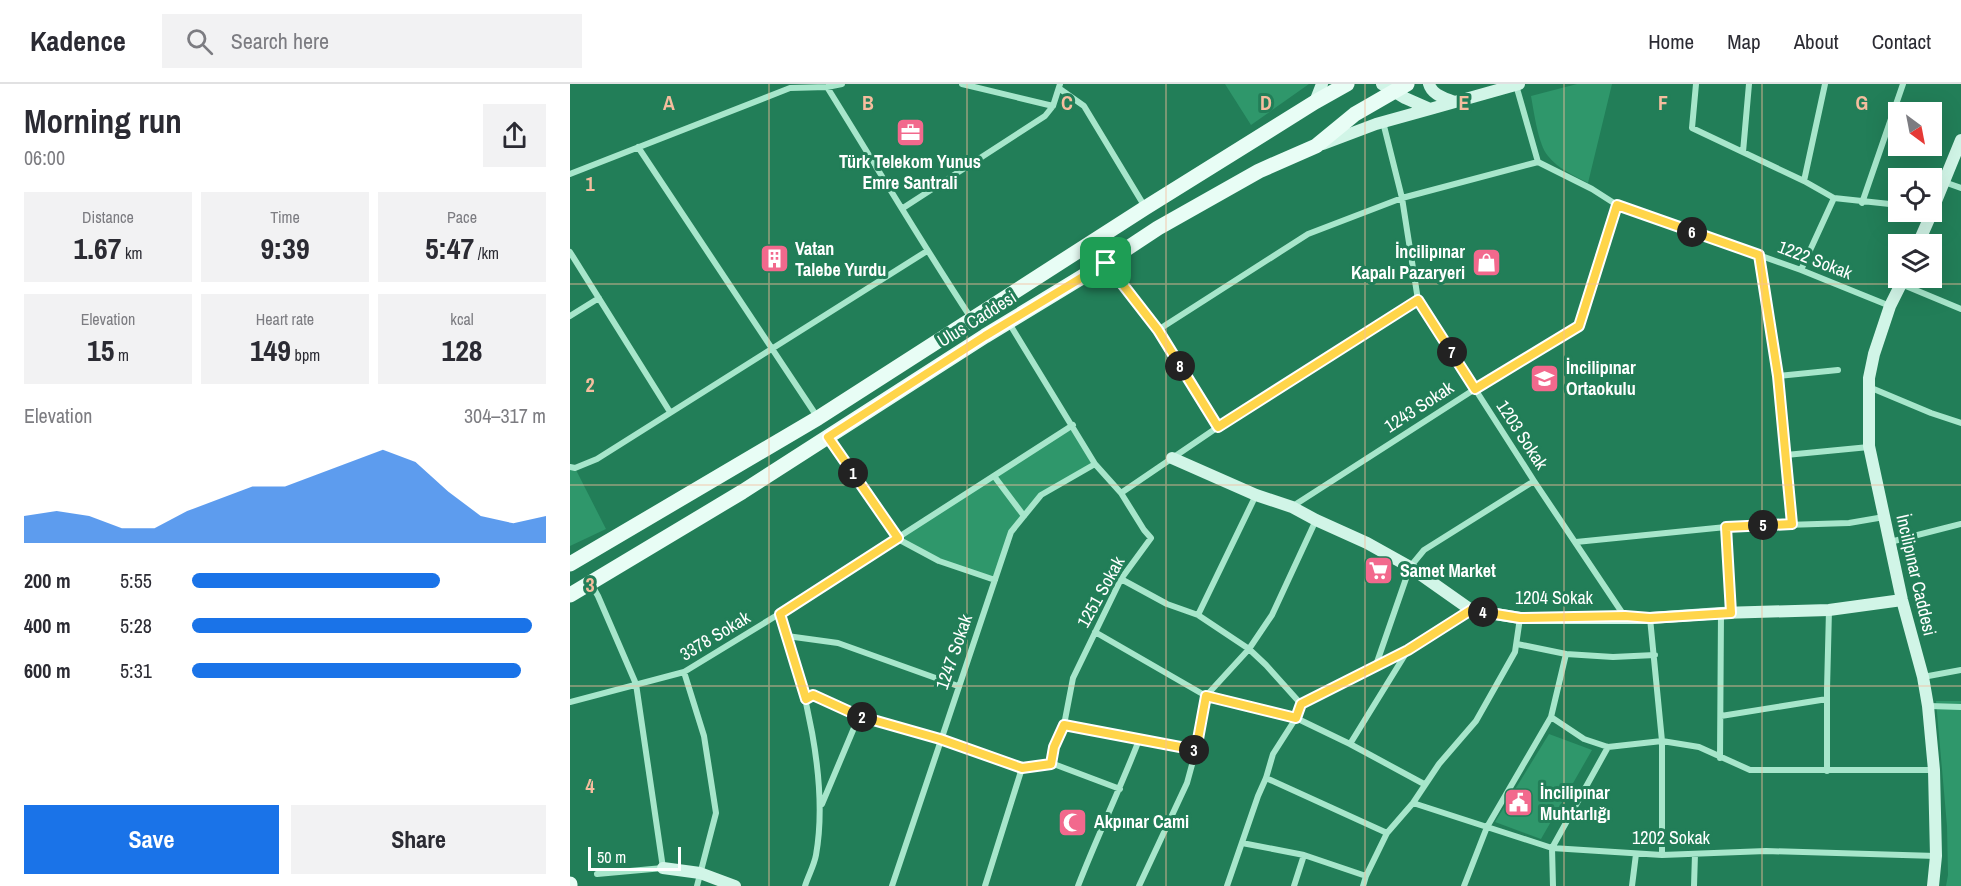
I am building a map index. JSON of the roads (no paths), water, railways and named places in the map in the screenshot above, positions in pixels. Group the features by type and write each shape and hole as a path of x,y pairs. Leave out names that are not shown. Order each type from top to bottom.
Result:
{"main road":[{"path":"1315,102 1322,84"},
{"name":"Ulus Caddesi","path":"571,562 818,418 1145,208 1347,84"},
{"path":"1429,84 1434,93 1454,102"},
{"path":"1316,146 1383,122 1518,84"},
{"path":"1394,87 1430,109"},
{"name":"Ulus Caddesi","path":"581,588 742,492 1158,228 1259,171 1316,146 1355,114 1394,87"},
{"path":"1942,187 1961,140"},
{"name":"İncilipınar Caddesi","path":"1899,288 1890,306 1874,354 1868,386 1869,446 1902,600 1923,677 1928,706 1934,770 1936,856 1933,886"},
{"name":"1204 Sokak","path":"1172,458 1256,495 1292,507 1367,543 1410,567 1471,610 1520,618 1625,616 1650,618 1829,610 1902,600"},
{"path":"570,602 581,588"},
{"path":"663,868 699,880 735,886"}],"street":[{"path":"570,174 789,86 827,87 842,84"},
{"path":"962,84 1053,106"},
{"path":"1158,330 1308,234 1402,198 1538,162 1518,84"},
{"path":"1696,84 1692,128 1804,181 1834,198 1888,204"},
{"path":"1743,153 1749,84"},
{"path":"1804,181 1825,84"},
{"path":"1862,202 1903,84"},
{"path":"903,208 1045,116 1053,106 1060,86 1084,106 1145,208"},
{"path":"827,87 903,208 927,251 973,320"},
{"name":"1203 Sokak","path":"1383,122 1402,198 1418,300 1534,481 1625,616"},
{"path":"638,147 818,418"},
{"name":"1222 Sokak","path":"1538,162 1592,189 1617,205 1801,270 1890,306"},
{"path":"1944,182 1961,188"},
{"path":"1801,270 1834,198"},
{"name":"1243 Sokak","path":"1292,507 1475,389 1579,326 1617,205"},
{"path":"570,467 575,468 597,459 927,251"},
{"path":"570,252 670,412"},
{"path":"1759,255 1778,376 1792,524"},
{"path":"1106,263 1158,330 1218,427"},
{"path":"1918,288 1961,309"},
{"path":"570,315 599,298"},
{"path":"1120,493 1218,427 1418,300"},
{"name":"1251 Sokak","path":"1009,322 1095,464 1120,493 1151,538 1121,579 1073,678 1064,725 1054,747 1051,764"},
{"path":"1778,376 1838,370"},
{"path":"1868,386 1961,423"},
{"name":"3378 Sokak","path":"570,702 684,672 780,614 1072,425"},
{"path":"828,437 898,538 939,561 994,580"},
{"path":"1786,455 1869,446"},
{"name":"1247 Sokak","path":"892,886 1011,532 1041,495 1095,464"},
{"path":"994,476 1024,516"},
{"path":"1376,664 1410,567 1424,550 1534,481"},
{"path":"1198,615 1256,495"},
{"path":"1576,542 1726,527 1849,523 1884,517"},
{"path":"1139,886 1187,783 1206,696 1249,649 1272,615 1316,520"},
{"path":"1890,542 1961,524"},
{"path":"1720,758 1726,613 1726,527"},
{"path":"1121,579 1167,604 1198,615 1249,649 1301,704"},
{"path":"581,588 598,596 636,684 663,868 597,874"},
{"path":"1227,886 1273,754 1296,718 1301,704 1376,664 1408,650 1471,610"},
{"path":"1827,771 1829,610"},
{"path":"780,614 806,699 820,795 815,856 805,886"},
{"path":"1363,886 1387,832 1413,803 1439,764 1476,721 1515,652 1520,618"},
{"path":"1650,618 1662,741 1662,855"},
{"path":"1095,632 1206,696 1296,718 1424,784"},
{"path":"787,636 838,643 958,686"},
{"path":"1517,645 1566,654 1612,657 1655,655"},
{"path":"1350,744 1408,650"},
{"path":"1464,886 1487,826 1551,717 1566,654"},
{"path":"1923,677 1961,670"},
{"path":"684,672 704,736 716,813 699,880"},
{"path":"806,699 813,695 859,716 940,739 1022,768 1051,764 1120,789"},
{"path":"1720,716 1827,699"},
{"path":"1928,706 1961,707"},
{"path":"819,811 859,716"},
{"path":"1551,717 1584,739 1608,747 1662,741 1699,747 1750,770 1934,770"},
{"path":"1064,725 1196,750"},
{"path":"1078,886 1139,740"},
{"path":"1553,886 1552,848 1608,747"},
{"path":"985,886 1022,768"},
{"path":"1266,778 1387,832"},
{"name":"1202 Sokak","path":"1413,803 1552,848 1662,855 1766,851 1936,856"},
{"path":"1242,843 1304,855 1366,876"},
{"path":"1632,886 1636,854"},
{"path":"1694,886 1695,854"},
{"path":"1294,886 1304,855"}],"place":[{"name":"Türk Telekom Yunus Emre Santrali","path":"910,133"},
{"name":"Vatan Talebe Yurdu","path":"774,259"},
{"name":"İncilipınar Kapalı Pazaryeri","path":"1486,262"},
{"name":"İncilipınar Ortaokulu","path":"1545,378"},
{"name":"Samet Market","path":"1379,571"},
{"name":"İncilipınar Muhtarlığı","path":"1519,803"},
{"name":"Akpınar Cami","path":"1073,822"}]}
